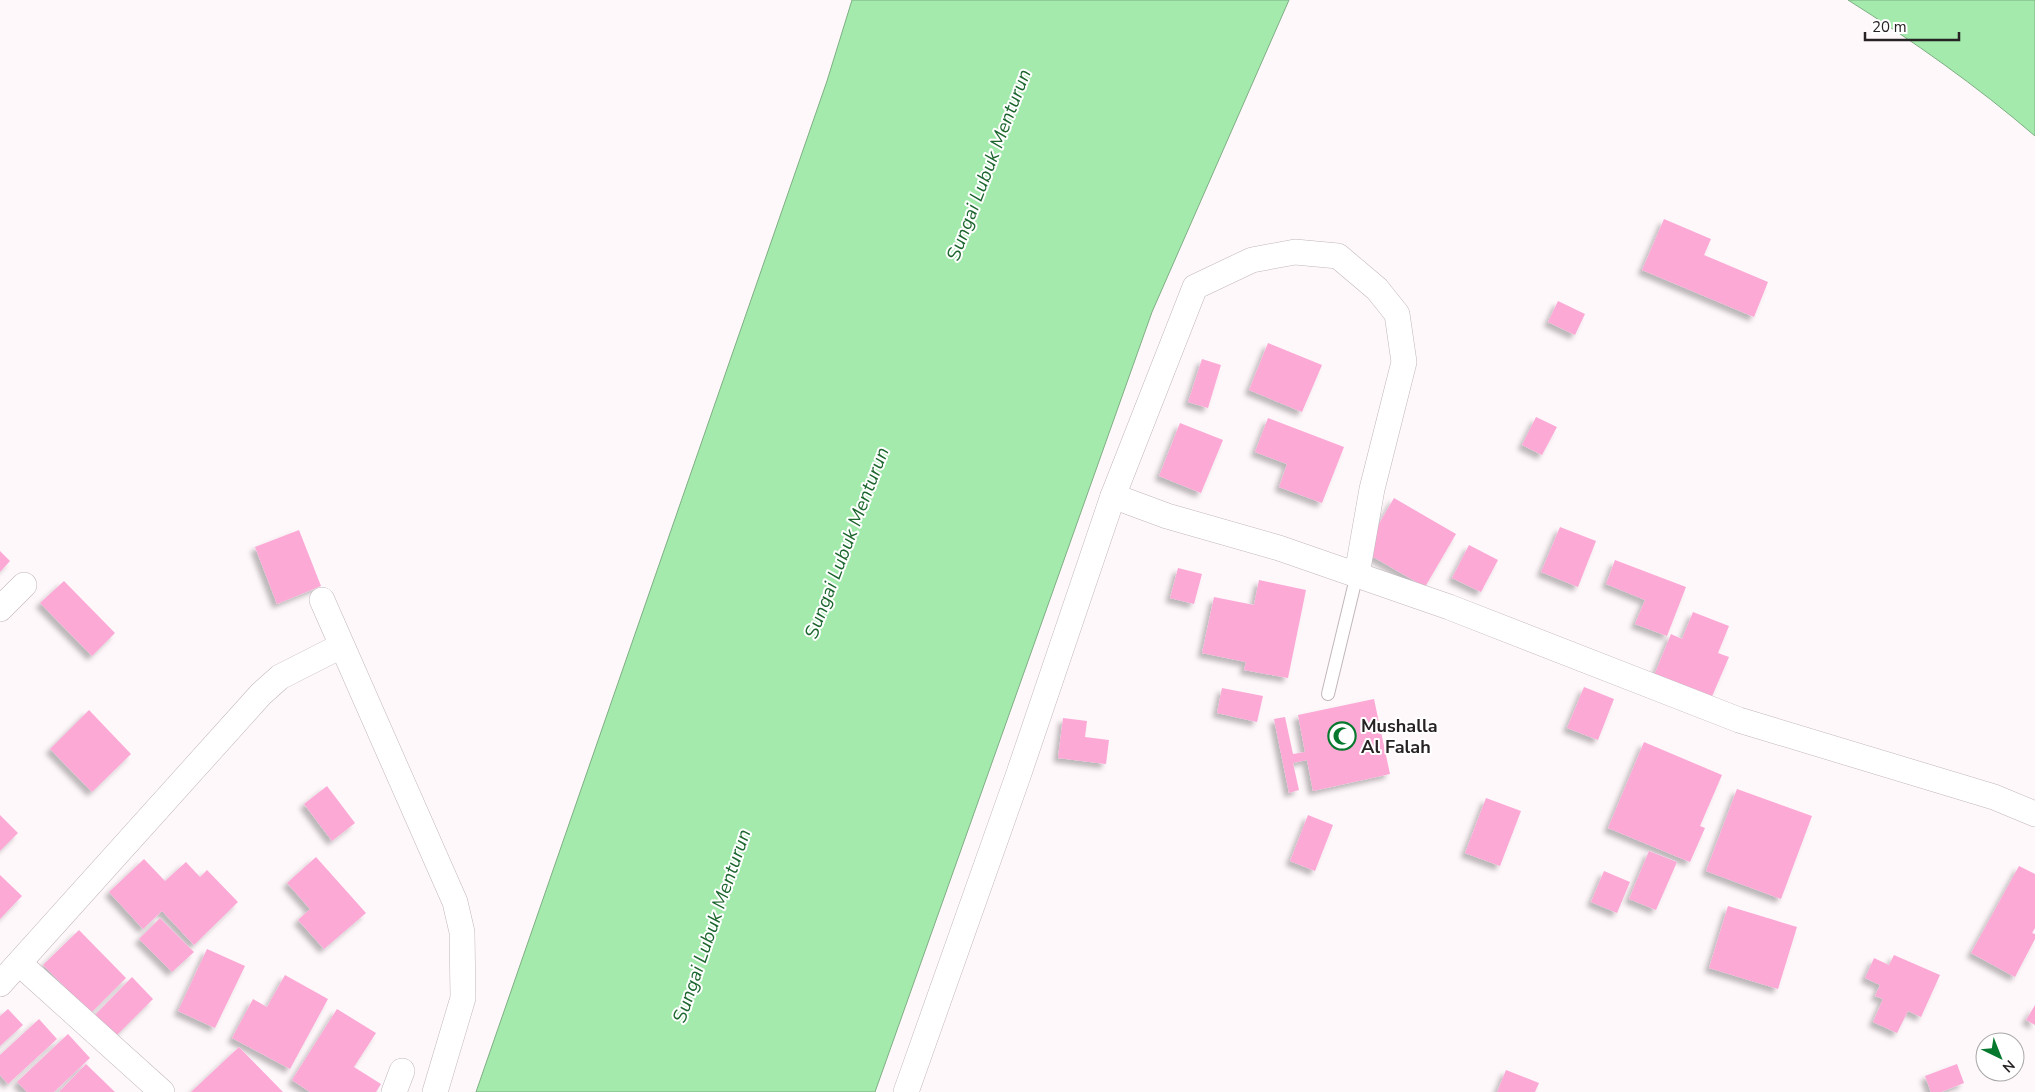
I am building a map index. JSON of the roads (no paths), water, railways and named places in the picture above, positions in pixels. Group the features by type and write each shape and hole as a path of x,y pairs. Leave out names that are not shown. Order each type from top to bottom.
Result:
{"street":[{"path":"906,1092 1022,766 1114,496 1195,287 1252,260 1295,252 1338,256 1377,289 1397,314 1404,362 1372,489 1356,574"},
{"path":"1114,496 1168,516 1279,548 1449,606 1740,720 1994,796 2035,814"},
{"path":"0,609 24,585"},
{"path":"322,600 454,902 462,932 463,998 435,1092"},
{"path":"0,984 261,694 280,677 341,646"},
{"path":"20,964 162,1092"}],"lane":[{"path":"1328,694 1356,574"}],"water":[{"name":"Sungai Lubuk Menturun","path":"852,0 1289,0 1152,312 875,1092 476,1092 827,81"},
{"path":"1848,0 2035,0 2035,136 1944,65"}],"place":[{"name":"Mushalla Al Falah","path":"1342,736"}]}
